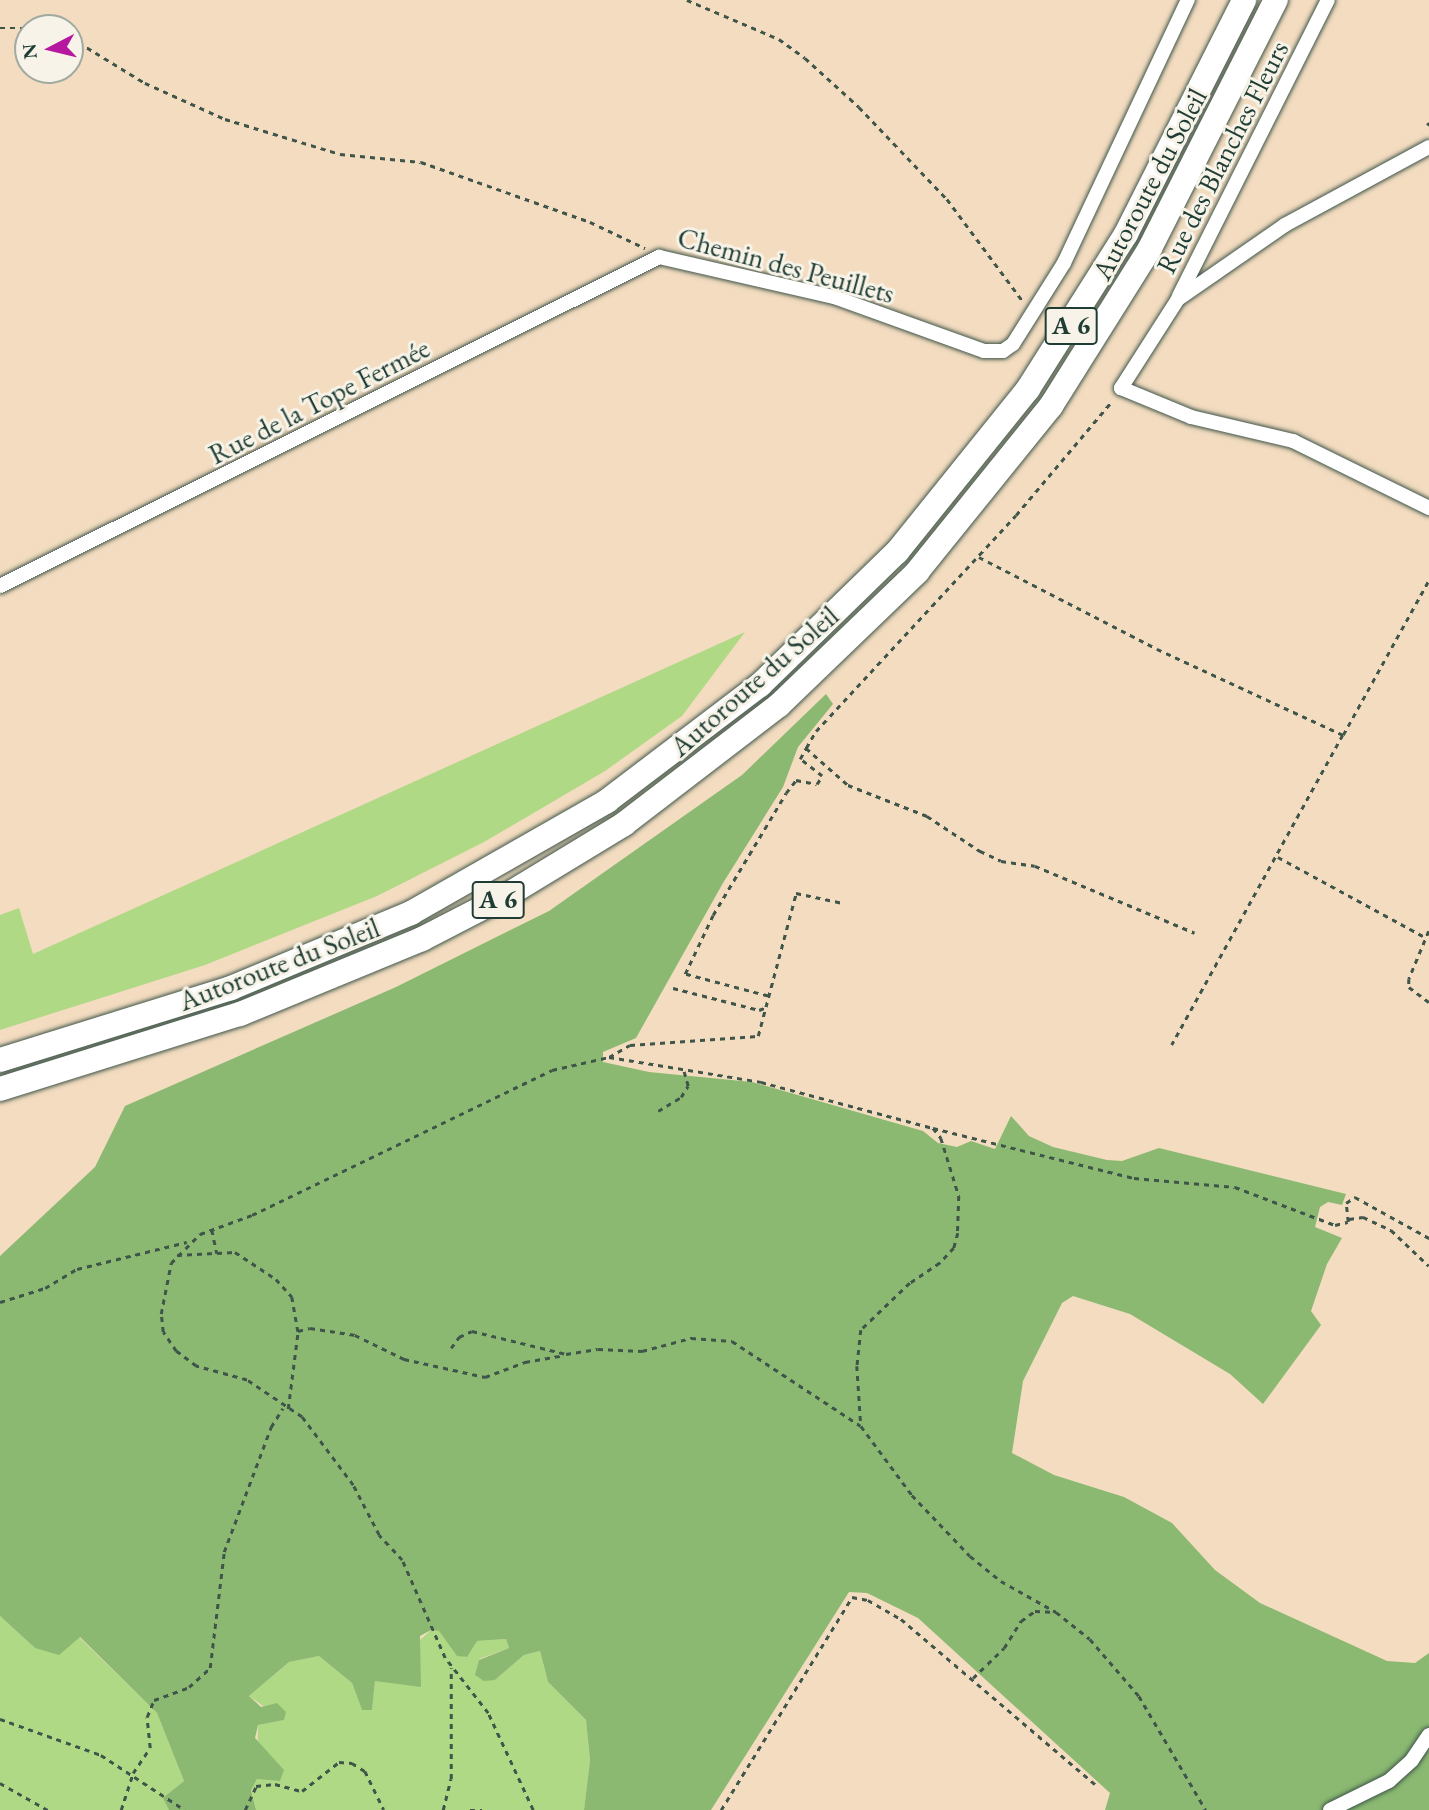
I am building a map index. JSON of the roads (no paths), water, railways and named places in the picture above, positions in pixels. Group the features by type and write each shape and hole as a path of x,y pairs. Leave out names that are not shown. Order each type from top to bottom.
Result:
{"highway":[{"name":"Autoroute du Soleil","path":"0,1060 220,992 401,918 589,813 760,685 898,552 1028,389 1126,234 1244,0"},
{"name":"Autoroute du Soleil","path":"0,1089 240,1014 422,939 604,837 779,705 917,572 1051,406 1150,248 1276,0"}],"street":[{"name":"Chemin des Peuillets","path":"659,257 834,297 991,353 1008,349 1032,316 1064,263 1188,0"},
{"name":"Rue des Blanches Fleurs","path":"1328,0 1178,299 1121,388 1191,417 1293,441 1429,508"},
{"path":"1178,299 1285,225 1429,147"},
{"name":"Rue de la Tope Fermée","path":"0,586 659,257"},
{"path":"1330,1810 1389,1781 1412,1760 1429,1735"}]}
